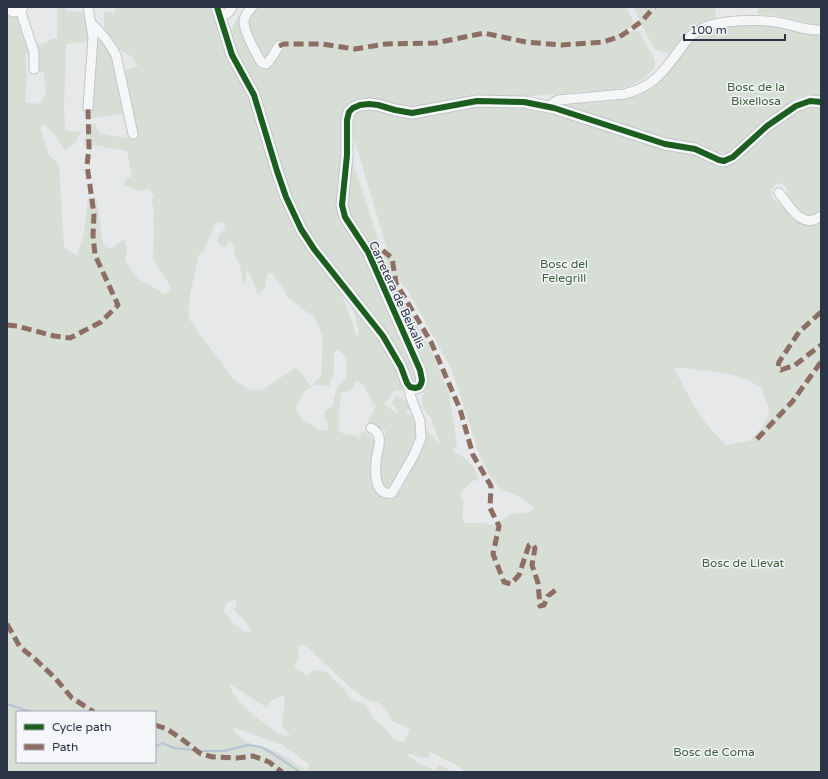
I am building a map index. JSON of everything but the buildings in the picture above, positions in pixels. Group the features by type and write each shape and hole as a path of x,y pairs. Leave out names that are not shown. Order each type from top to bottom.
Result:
{"main road":[{"path":"7,7 13,11 21,8"},
{"path":"218,12 232,55 254,96 277,171 286,196 301,228 314,249 383,336 401,367 407,384 410,387"},
{"name":"Carretera de Beixalis","path":"410,387 419,387 421,384 422,380 420,370 368,252 345,217 342,205 347,155 347,120 349,112 353,108 360,105 369,104 412,112 477,101 506,101 547,106 665,144 694,149 719,160 724,160 732,157 767,126 796,106 810,101 821,102"}],"street":[{"path":"88,7 93,37 88,108"},
{"path":"218,12 230,11 232,7"},
{"path":"252,7 244,22 248,36 261,62 266,64 270,61 279,46"},
{"path":"21,8 34,52 34,69"},
{"path":"547,106 558,100 633,92 658,78 689,38 701,29 710,25 771,21 805,29 821,30"},
{"path":"91,23 103,34 116,55 133,134"},
{"path":"779,193 793,211 802,219 813,221 821,216"},
{"path":"371,428 377,432 379,437 376,462 377,483 380,490 388,494 395,489 421,438 420,421 410,394 410,387"}],"green space":[{"path":"57,7 66,7 67,11 86,12 90,42 66,44 64,107 65,130 81,132 75,143 65,150 54,134 44,125 40,127 49,155 59,165 64,247 77,256 84,233 88,198 96,197 103,243 110,249 125,239 127,249 125,260 138,279 165,294 171,290 167,280 153,260 154,209 151,201 154,195 149,189 138,191 123,185 126,179 132,176 127,151 95,145 84,146 84,140 91,124 96,123 97,130 101,134 124,137 136,136 122,71 138,66 131,56 116,48 104,30 104,12 115,12 115,7 212,7 249,96 269,159 345,302 357,338 358,327 352,305 385,345 397,368 403,391 395,390 384,404 396,413 398,412 392,403 396,395 411,404 406,414 417,416 417,438 390,488 388,489 383,485 379,471 380,453 386,431 368,421 377,404 373,404 365,387 357,380 351,390 341,393 339,431 344,434 357,436 358,442 360,434 365,431 377,443 373,477 379,495 395,498 423,445 425,430 427,430 440,444 431,418 422,407 422,397 426,388 426,370 379,263 387,249 354,138 352,125 354,112 364,107 391,113 484,105 532,107 653,145 694,155 708,161 734,162 744,155 749,148 762,137 791,116 808,107 821,107 821,211 812,217 804,216 787,196 787,191 784,185 778,183 771,192 774,200 783,202 812,224 821,222 821,772 465,772 459,766 430,752 429,757 423,758 405,753 417,762 435,771 439,765 454,772 7,772 7,11 18,14 30,48 25,55 27,78 25,102 40,104 46,93 44,72 39,71 35,45 46,43 49,40 57,38","holes":["223,222 226,227 218,236 217,243 225,247 229,241 233,243 235,256 240,266 243,284 246,282 246,272 250,273 258,295 265,287 267,274 272,273 288,298 315,318 323,337 321,376 311,386 295,368 262,390 250,390 234,380 189,319 189,299 199,254 205,249 215,223","395,276 408,291 451,368 479,454 489,475 502,491 519,496 534,507 530,512 511,514 494,525 484,523 464,523 462,515 464,503 460,494 473,480 479,481 475,469 470,462 452,450 457,445 449,393 430,348 399,294","338,349 345,356 347,367 346,378 337,388 332,407 326,410 323,416 327,421 329,429 320,431 301,418 295,408 301,397 312,386 323,385 329,387 334,371 334,352","679,367 732,375 752,382 762,388 769,411 760,430 750,441 726,445 694,406 674,370","234,599 237,604 234,610 245,621 251,631 246,633 231,621 224,612 226,604","305,645 350,687 368,700 379,703 387,711 392,721 410,729 404,742 394,740 388,731 371,716 368,707 365,704 350,699 346,692 326,672 313,670 307,675 294,667 299,656 297,646","230,684 267,708 270,702 282,695 285,697 282,725 291,737 282,735 269,727 242,704 231,689","233,727 281,744 309,764 308,771 272,750 252,744 241,738"]},
{"path":"245,7 626,7 634,22 626,32 638,30 655,60 655,67 647,76 638,82 616,89 531,96 492,95 472,97 426,106 405,107 351,104 343,110 344,137 338,187 385,298 402,347 417,377 414,382 410,379 309,235 297,215 231,38 231,31 238,16 244,13","holes":["275,43 282,50 274,63 269,66 258,52 266,59"]},
{"path":"633,7 715,7 716,19 695,28 684,37 669,54 654,49"},
{"path":"758,7 821,7 821,25 807,24 781,16 758,14"},
{"name":"Bosc de la Bixellosa","path":"756,25 821,34 821,96 809,94 796,98 761,125 729,154 717,152 699,143 666,140 565,107 564,104 622,100 644,93 661,81 678,56 704,30 722,26"},
{"path":"96,35 103,41 112,60 116,71 125,114 91,118 97,55"},
{"path":"351,159 379,242 380,247 374,249 371,248 349,213 345,200"}],"waterway":[{"path":"7,704 28,711"},
{"path":"156,746 162,743 174,748 193,750"},
{"path":"199,751 224,751 248,745 261,747 300,772"}],"marked path":[{"path":"279,46 284,44 322,44 355,49 386,44 435,43 484,33 526,42 562,45 603,42 619,37 630,30 643,20 654,7"},
{"path":"7,325 17,326 54,336 70,338 101,322 118,305 95,255 93,235 94,214 87,165 89,148 88,108"},
{"path":"368,252 382,250 392,258 396,283 431,342 460,409 473,455 491,486 490,508 499,526 493,554 504,582 511,584 519,575 529,545 532,544 535,548 532,565 538,583 540,606 544,605 548,596 557,589"},
{"path":"821,312 799,332 779,362 778,367 781,370 795,365 821,345"},
{"path":"757,439 792,402 821,362"},
{"path":"7,624 20,647 55,678 72,698 92,711"},
{"path":"156,725 167,729 201,754 213,757 237,758 253,756 269,762 282,772"}],"cycle path":[{"path":"217,7 232,55 254,95 286,197 301,229 314,249 383,336 401,367 407,383 410,387 415,388 419,387 421,384 422,380 420,370 368,252 345,217 342,205 347,155 347,120 349,112 353,108 360,105 369,104 412,113 477,101 524,102 554,108 665,144 695,149 724,161 733,157 767,126 796,106 810,101 821,102"}],"park label":[{"name":"Bosc del Felegrill","path":"564,271"},
{"name":"Bosc de Llevat","path":"743,563"},
{"name":"Bosc de Coma","path":"714,752"}]}
